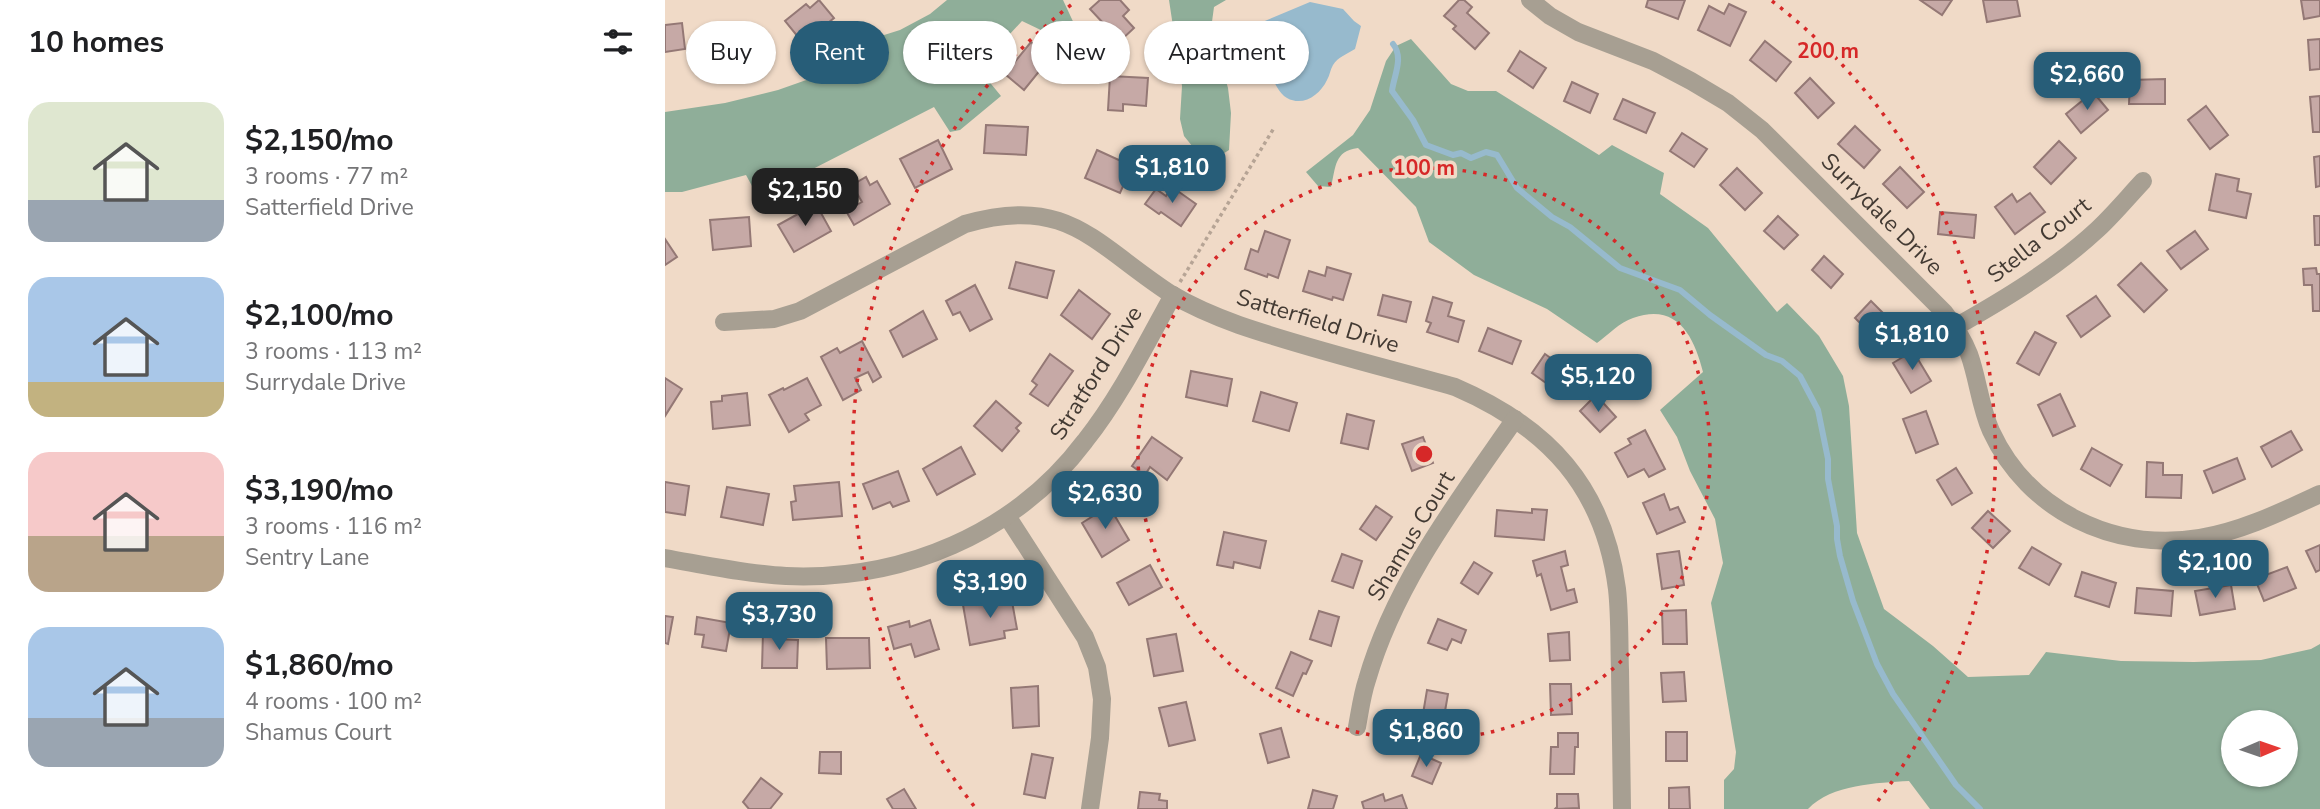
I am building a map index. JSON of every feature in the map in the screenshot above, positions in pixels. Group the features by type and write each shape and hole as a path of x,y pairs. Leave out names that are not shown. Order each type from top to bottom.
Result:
{"street":[{"name":"Surrydale Drive","path":"1529,0 1578,33 1653,61 1691,80 1728,103 1762,130 1932,299 1955,327 1968,354 1991,430 2006,456 2024,480 2069,517 2109,532 2173,541 2234,530 2320,494"},
{"name":"Stella Court","path":"1955,327 2005,299 2053,266 2098,229 2143,181"},
{"name":"Satterfield Drive","path":"724,322 774,319 800,311 965,224 994,216 1024,214 1039,216 1081,230 1173,295 1239,324 1455,387 1488,402 1541,438 1579,481 1596,511 1608,545 1617,590 1622,809"},
{"name":"Stratford Drive","path":"665,558 786,576 830,575 873,570 930,556 973,537 1038,492 1086,441 1173,295"},
{"name":"Shamus Court","path":"1357,727 1367,680 1397,604 1443,523 1515,419"},
{"path":"1007,516 1085,637 1097,667 1102,699 1100,738 1090,809"}],"path":[{"path":"1173,295 1274,128"}],"green space":[{"path":"947,0 1063,0 1073,21 1031,21 1031,25 1022,21 1017,26 1017,21 917,21"},
{"path":"1169,0 1226,0 1214,7 1212,21 1172,21"},
{"path":"903,28 903,84 991,84 1001,96 960,130 950,132 934,107 758,197 746,175 682,192 665,192 665,112 725,103 795,84 889,84 889,33"},
{"path":"1411,39 1451,84 1468,91 1496,91 1599,155 1612,145 1664,173 1660,194 1708,228 1777,312 1787,303 1819,336 1843,376 1849,406 1857,533 1884,609 1968,677 2029,675 2046,652 2121,661 2194,662 2261,660 2311,649 2320,644 2320,809 1930,809 1909,781 1855,786 1829,794 1808,809 1724,809 1724,780 1734,769 1736,752 1711,603 1723,563 1715,519 1690,471 1677,437 1660,410 1703,372 1694,346 1681,326 1672,319 1648,314 1628,320 1597,343 1547,309 1474,275 1429,242 1416,207 1358,148 1340,156 1331,187 1318,186 1306,172 1353,135 1370,110 1386,61 1396,46"},
{"path":"1227,84 1231,113 1229,150 1215,159 1197,152 1184,136 1180,119 1182,86"}],"water":[{"path":"1310,2 1343,9 1361,26 1355,49 1335,62 1327,80 1315,95 1299,101 1284,96 1275,84 1309,84 1309,21 1265,21"}],"building":[{"path":"819,0 834,18 830,21 790,21 790,27 785,21 806,4 810,8"},
{"path":"1100,0 1120,0 1129,10 1123,16 1128,21 1101,21 1090,9"},
{"path":"1459,0 1464,0 1472,7 1467,13 1489,33 1475,49 1453,29 1456,26 1444,16"},
{"path":"1648,0 1685,0 1678,19 1646,7"},
{"path":"1920,0 1952,0 1942,15"},
{"path":"1983,0 2017,0 2020,16 1987,22"},
{"path":"2301,0 2320,0 2320,16 2304,19"},
{"path":"1729,4 1746,12 1730,46 1698,30 1709,6 1724,14"},
{"path":"682,23 685,49 665,52 665,25"},
{"path":"2320,39 2320,69 2310,70 2308,40"},
{"path":"1765,41 1791,62 1776,81 1750,60"},
{"path":"1031,42 1031,81 1024,90 1017,84 1017,59"},
{"path":"1520,51 1546,68 1533,88 1508,71"},
{"path":"1130,77 1144,78 1144,84 1148,84 1146,106 1123,104 1123,111 1108,110 1110,84 1130,84"},
{"path":"1810,78 1834,103 1818,118 1795,93"},
{"path":"2165,79 2165,104 2129,104 2130,80"},
{"path":"1572,82 1598,94 1590,113 1564,101"},
{"path":"2093,92 2108,110 2081,133 2066,114"},
{"path":"2320,96 2320,132 2313,132 2310,97"},
{"path":"1623,99 1655,113 1646,133 1614,119"},
{"path":"2206,106 2228,135 2210,149 2188,120"},
{"path":"986,125 1028,127 1026,155 984,153"},
{"path":"1855,126 1880,150 1864,168 1838,144"},
{"path":"1682,133 1707,149 1694,167 1670,151"},
{"path":"938,140 952,169 915,188 900,159"},
{"path":"2059,141 2076,158 2051,184 2034,167"},
{"path":"1097,150 1132,166 1120,193 1085,178"},
{"path":"2320,156 2320,186 2316,187 2314,157"},
{"path":"1900,167 1924,192 1907,208 1883,184"},
{"path":"1737,168 1762,193 1745,210 1720,185"},
{"path":"2216,174 2239,179 2237,191 2251,194 2246,218 2209,210"},
{"path":"866,177 870,185 877,181 890,204 854,225 846,211 862,202 852,185"},
{"path":"1172,187 1196,204 1181,226 1145,204 1156,189 1166,196"},
{"path":"2030,193 2045,212 2015,234 1995,207 2012,194 2017,202"},
{"path":"816,204 831,231 794,252 778,225"},
{"path":"1940,212 1976,215 1974,238 1938,234"},
{"path":"1778,216 1798,235 1784,249 1764,231"},
{"path":"2314,216 2320,216 2320,245 2315,245"},
{"path":"749,217 751,246 713,250 710,220"},
{"path":"1265,231 1290,240 1278,278 1245,269 1251,249 1258,252"},
{"path":"2195,231 2208,249 2181,269 2167,251"},
{"path":"665,239 677,257 665,265"},
{"path":"1824,256 1843,274 1831,288 1812,270"},
{"path":"1016,262 1054,271 1047,298 1009,288"},
{"path":"2141,263 2167,290 2144,312 2118,285"},
{"path":"1327,267 1351,274 1343,300 1333,297 1332,300 1303,291 1309,271 1325,276"},
{"path":"2316,268 2317,274 2320,274 2320,311 2313,311 2312,285 2304,285 2303,269"},
{"path":"975,285 992,319 970,331 960,312 953,315 946,301"},
{"path":"1079,290 1110,314 1092,339 1061,315"},
{"path":"1383,295 1411,302 1406,322 1378,315"},
{"path":"2096,296 2110,316 2081,337 2067,316"},
{"path":"1433,297 1452,303 1448,316 1464,321 1458,342 1427,332 1431,323 1426,321"},
{"path":"1871,301 1892,322 1876,339 1855,318"},
{"path":"923,311 937,339 903,357 890,331"},
{"path":"1488,328 1521,341 1512,364 1479,351"},
{"path":"2035,332 2056,343 2039,375 2017,363"},
{"path":"862,341 881,377 873,382 868,372 855,378 861,390 843,400 821,357 837,348 840,353"},
{"path":"1913,351 1931,381 1911,393 1893,363"},
{"path":"1050,354 1073,371 1048,406 1030,394 1037,385 1032,381"},
{"path":"1545,354 1574,375 1560,393 1532,373"},
{"path":"1191,371 1232,379 1227,406 1186,397"},
{"path":"665,378 682,389 665,416"},
{"path":"807,378 821,405 805,414 809,420 789,432 769,395"},
{"path":"1261,392 1297,403 1289,431 1253,421"},
{"path":"747,393 750,425 713,429 711,402 722,401 722,396"},
{"path":"2060,394 2075,426 2053,436 2038,405"},
{"path":"1596,395 1616,417 1600,432 1580,411"},
{"path":"996,401 1021,423 1016,428 1019,431 1002,451 974,426"},
{"path":"1926,411 1938,444 1916,453 1903,419"},
{"path":"1347,414 1374,421 1368,449 1341,443"},
{"path":"1645,430 1665,469 1649,477 1644,469 1628,477 1615,453 1631,444 1628,439"},
{"path":"2291,431 2302,450 2272,467 2261,447"},
{"path":"1152,437 1182,458 1167,480 1150,467 1145,475 1132,466"},
{"path":"1423,437 1433,463 1412,471 1402,444"},
{"path":"961,447 975,474 937,495 923,469"},
{"path":"2092,448 2122,465 2110,486 2081,469"},
{"path":"2237,458 2245,479 2213,493 2204,471"},
{"path":"2147,462 2163,463 2163,475 2182,475 2181,498 2146,497"},
{"path":"1956,468 1972,493 1952,505 1937,480"},
{"path":"898,471 909,501 893,507 890,502 873,509 863,484"},
{"path":"665,482 689,486 685,515 665,512"},
{"path":"839,482 842,516 793,520 791,502 796,501 794,486"},
{"path":"727,487 769,494 763,525 721,517"},
{"path":"1664,494 1670,510 1678,507 1685,522 1657,534 1643,503"},
{"path":"1109,506 1129,540 1102,557 1082,523"},
{"path":"1376,506 1392,517 1376,540 1360,529"},
{"path":"1532,509 1547,510 1544,540 1495,536 1497,510 1532,513"},
{"path":"1988,511 2010,531 1993,548 1972,528"},
{"path":"1224,532 1266,541 1260,568 1234,562 1233,568 1217,565"},
{"path":"2320,545 2320,570 2316,572 2306,551"},
{"path":"2032,547 2061,564 2049,585 2019,568"},
{"path":"1565,551 1568,565 1561,567 1567,591 1574,589 1577,602 1551,610 1541,574 1537,576 1533,561"},
{"path":"1679,551 1684,585 1662,589 1657,554"},
{"path":"1342,554 1362,561 1353,588 1332,581"},
{"path":"1474,562 1492,573 1478,594 1461,583"},
{"path":"1150,565 1162,587 1129,605 1117,583"},
{"path":"2287,567 2296,588 2264,601 2255,579"},
{"path":"2082,572 2116,583 2109,607 2075,596"},
{"path":"2231,585 2235,609 2200,615 2195,591"},
{"path":"2137,588 2173,591 2171,616 2135,613"},
{"path":"1011,596 1017,629 1004,631 1005,638 970,645 963,605"},
{"path":"1686,610 1687,644 1663,644 1662,611"},
{"path":"1319,611 1339,617 1331,646 1310,639"},
{"path":"665,616 673,617 668,644 665,643"},
{"path":"697,617 731,623 726,651 702,647 704,635 695,634"},
{"path":"1438,619 1466,630 1461,643 1452,639 1447,650 1428,643"},
{"path":"930,620 939,649 915,657 911,644 894,649 888,627 909,621 910,627"},
{"path":"763,632 774,632 774,639 798,640 797,668 762,668"},
{"path":"1569,632 1570,660 1550,661 1548,634"},
{"path":"1176,634 1183,671 1154,676 1147,639"},
{"path":"826,638 869,638 870,668 827,669"},
{"path":"1291,652 1312,661 1306,674 1303,673 1293,696 1276,688"},
{"path":"1684,672 1686,701 1663,702 1661,673"},
{"path":"1550,684 1571,684 1572,714 1551,715"},
{"path":"1038,686 1039,726 1013,728 1011,688"},
{"path":"1427,690 1448,694 1444,717 1423,714"},
{"path":"1186,702 1195,740 1169,746 1159,708"},
{"path":"1281,728 1289,757 1268,763 1260,734"},
{"path":"1666,732 1687,732 1687,761 1666,761"},
{"path":"1558,733 1578,733 1574,774 1550,774 1551,747 1558,747"},
{"path":"820,752 841,752 841,774 819,773"},
{"path":"1032,754 1053,758 1045,798 1024,794"},
{"path":"1421,754 1441,763 1432,784 1412,776"},
{"path":"761,778 782,794 770,809 749,809 743,802"},
{"path":"1689,787 1690,809 1669,809 1669,788"},
{"path":"904,789 916,809 893,809 887,799"},
{"path":"1313,790 1337,796 1333,809 1308,809"},
{"path":"1140,792 1160,794 1159,800 1167,801 1167,809 1138,809"},
{"path":"1383,794 1385,801 1402,795 1407,809 1364,809 1362,802"},
{"path":"1557,794 1578,794 1579,808 1555,809"}],"waterway":[{"path":"1393,44 1398,61 1392,91 1413,120 1426,145 1453,155 1461,153 1471,158 1486,152 1497,155 1517,188 1620,268 1680,290 1710,315 1766,355 1782,361 1800,376 1818,410 1828,459 1828,479 1840,556 1853,601 1877,664 1893,694 1956,785 1980,809"}]}
